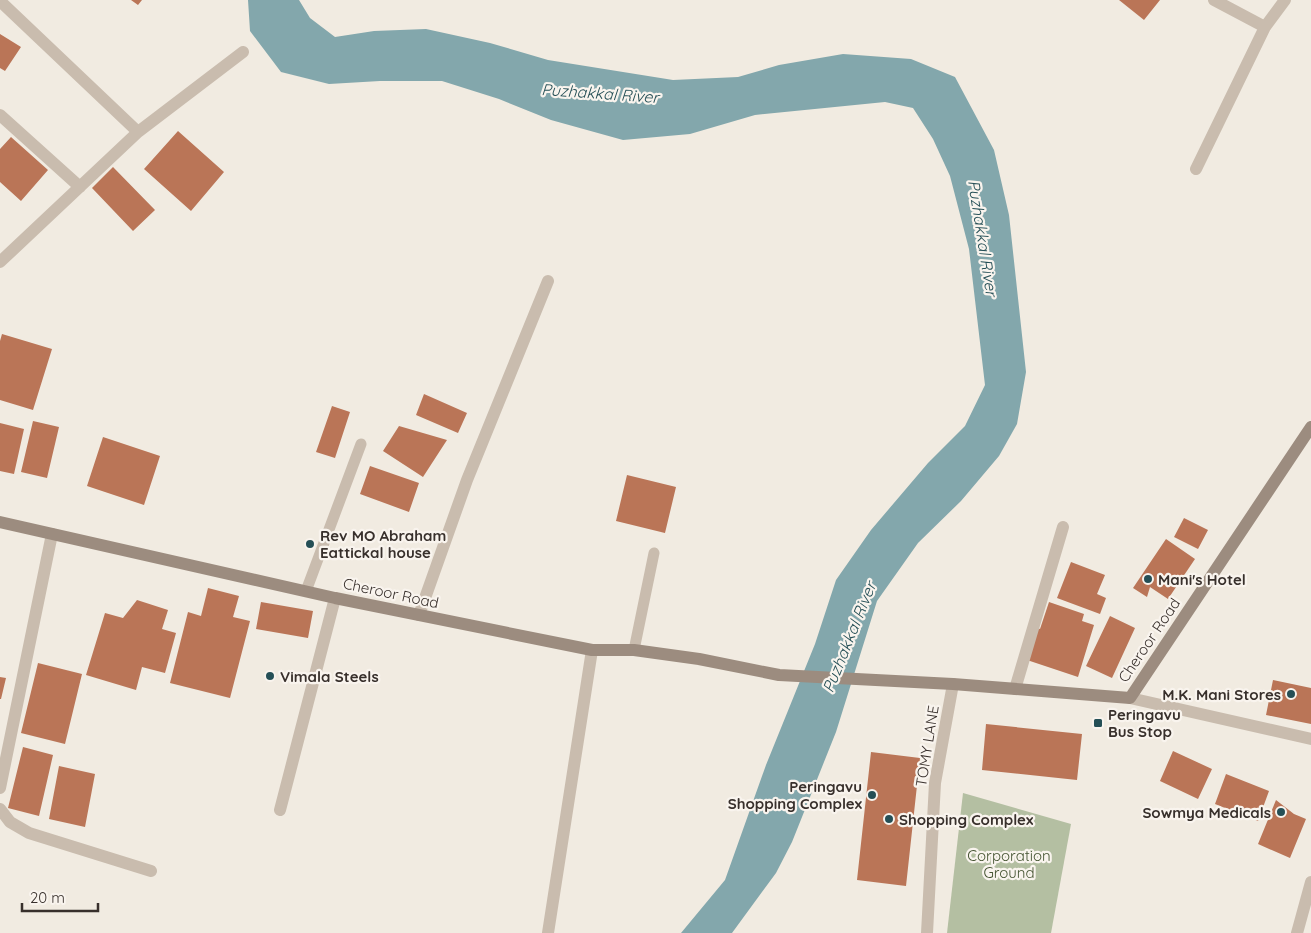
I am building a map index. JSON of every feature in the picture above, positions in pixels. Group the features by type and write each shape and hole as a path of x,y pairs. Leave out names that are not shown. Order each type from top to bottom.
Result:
{"main road":[{"name":"Cheroor Road","path":"0,522 335,598 592,650 634,650 780,675 954,684 1130,698 1311,427"}],"street":[{"path":"1214,0 1265,27"},
{"path":"1196,169 1265,27 1285,0"},
{"path":"0,1 138,132"},
{"path":"0,262 138,132 243,52"},
{"path":"0,115 80,187"},
{"path":"419,615 467,480 548,281"},
{"path":"1015,689 1063,527"},
{"path":"0,788 52,534"},
{"path":"280,810 335,598"},
{"path":"548,933 592,650"},
{"name":"TOMY LANE","path":"927,933 936,783 954,684"},
{"path":"1130,698 1311,739"},
{"path":"0,809 10,822 29,833 151,871"},
{"path":"1296,933 1311,882"}],"lane":[{"path":"306,591 361,444"},
{"path":"634,650 654,552"}],"green space":[{"name":"Corporation Ground","path":"963,793 1071,824 1051,933 947,933"}],"water":[{"name":"Puzhakkal River","path":"248,0 299,0 310,18 335,37 374,31 426,29 490,43 548,60 673,80 738,77 779,65 843,54 911,59 955,77 994,150 1009,215 1026,372 1017,424 999,456 961,501 918,543 877,601 836,732 792,842 776,873 732,933 681,933 725,880 766,765 815,644 836,580 871,530 928,463 965,426 985,385 969,249 950,176 933,139 913,108 885,102 755,115 690,134 623,140 551,120 499,99 442,81 380,81 329,84 281,72 250,31"}],"building":[{"path":"131,0 142,0 138,5"},
{"path":"1119,0 1160,0 1144,20"},
{"path":"0,34 21,47 5,71 0,68"},
{"path":"178,131 224,172 191,211 144,169"},
{"path":"11,137 48,170 21,201 0,182 0,149"},
{"path":"113,167 155,210 133,231 92,188"},
{"path":"2,334 52,349 33,410 0,400 0,341"},
{"path":"424,394 467,413 458,433 416,415"},
{"path":"332,406 350,412 335,458 316,452"},
{"path":"33,421 59,427 47,478 21,472"},
{"path":"0,423 24,429 14,474 0,471"},
{"path":"399,426 447,440 423,477 383,451"},
{"path":"103,437 160,456 144,505 87,486"},
{"path":"370,466 419,483 409,512 360,494"},
{"path":"627,475 676,487 665,533 616,521"},
{"path":"1184,518 1208,530 1198,549 1174,537"},
{"path":"1166,539 1195,559 1168,599 1150,587 1147,597 1133,588"},
{"path":"1071,562 1105,575 1097,594 1106,598 1100,614 1057,598"},
{"path":"208,588 239,596 233,617 250,621 230,698 170,683 188,612 201,616"},
{"path":"137,600 168,610 162,629 176,633 165,673 142,667 136,690 86,675 105,613 123,618"},
{"path":"261,602 313,611 308,638 256,629"},
{"path":"1049,602 1084,614 1082,621 1094,625 1078,677 1024,659 1035,627 1040,629"},
{"path":"1110,616 1135,628 1112,678 1086,666"},
{"path":"38,663 82,674 65,744 21,733"},
{"path":"0,677 6,678 1,699 0,699"},
{"path":"1273,680 1311,688 1311,724 1266,715"},
{"path":"986,724 1082,734 1077,780 982,770"},
{"path":"23,747 53,755 39,816 8,808"},
{"path":"1173,751 1212,769 1198,799 1160,781"},
{"name":"Shopping Complex","path":"871,752 920,758 906,886 857,880"},
{"path":"59,766 95,774 85,827 49,819"},
{"path":"1226,774 1269,791 1258,821 1215,804"},
{"path":"1276,800 1294,814 1306,819 1290,858 1258,844"}],"place":[{"name":"Rev MO Abraham Eattickal house","path":"310,544"},
{"name":"Mani's Hotel","path":"1148,579"},
{"name":"Vimala Steels","path":"270,676"},
{"name":"M.K. Mani Stores","path":"1291,694"},
{"name":"Peringavu Bus Stop","path":"1098,723"},
{"name":"Peringavu Shopping Complex","path":"872,795"},
{"name":"Sowmya Medicals","path":"1281,812"},
{"name":"Shopping Complex","path":"889,819"}]}
